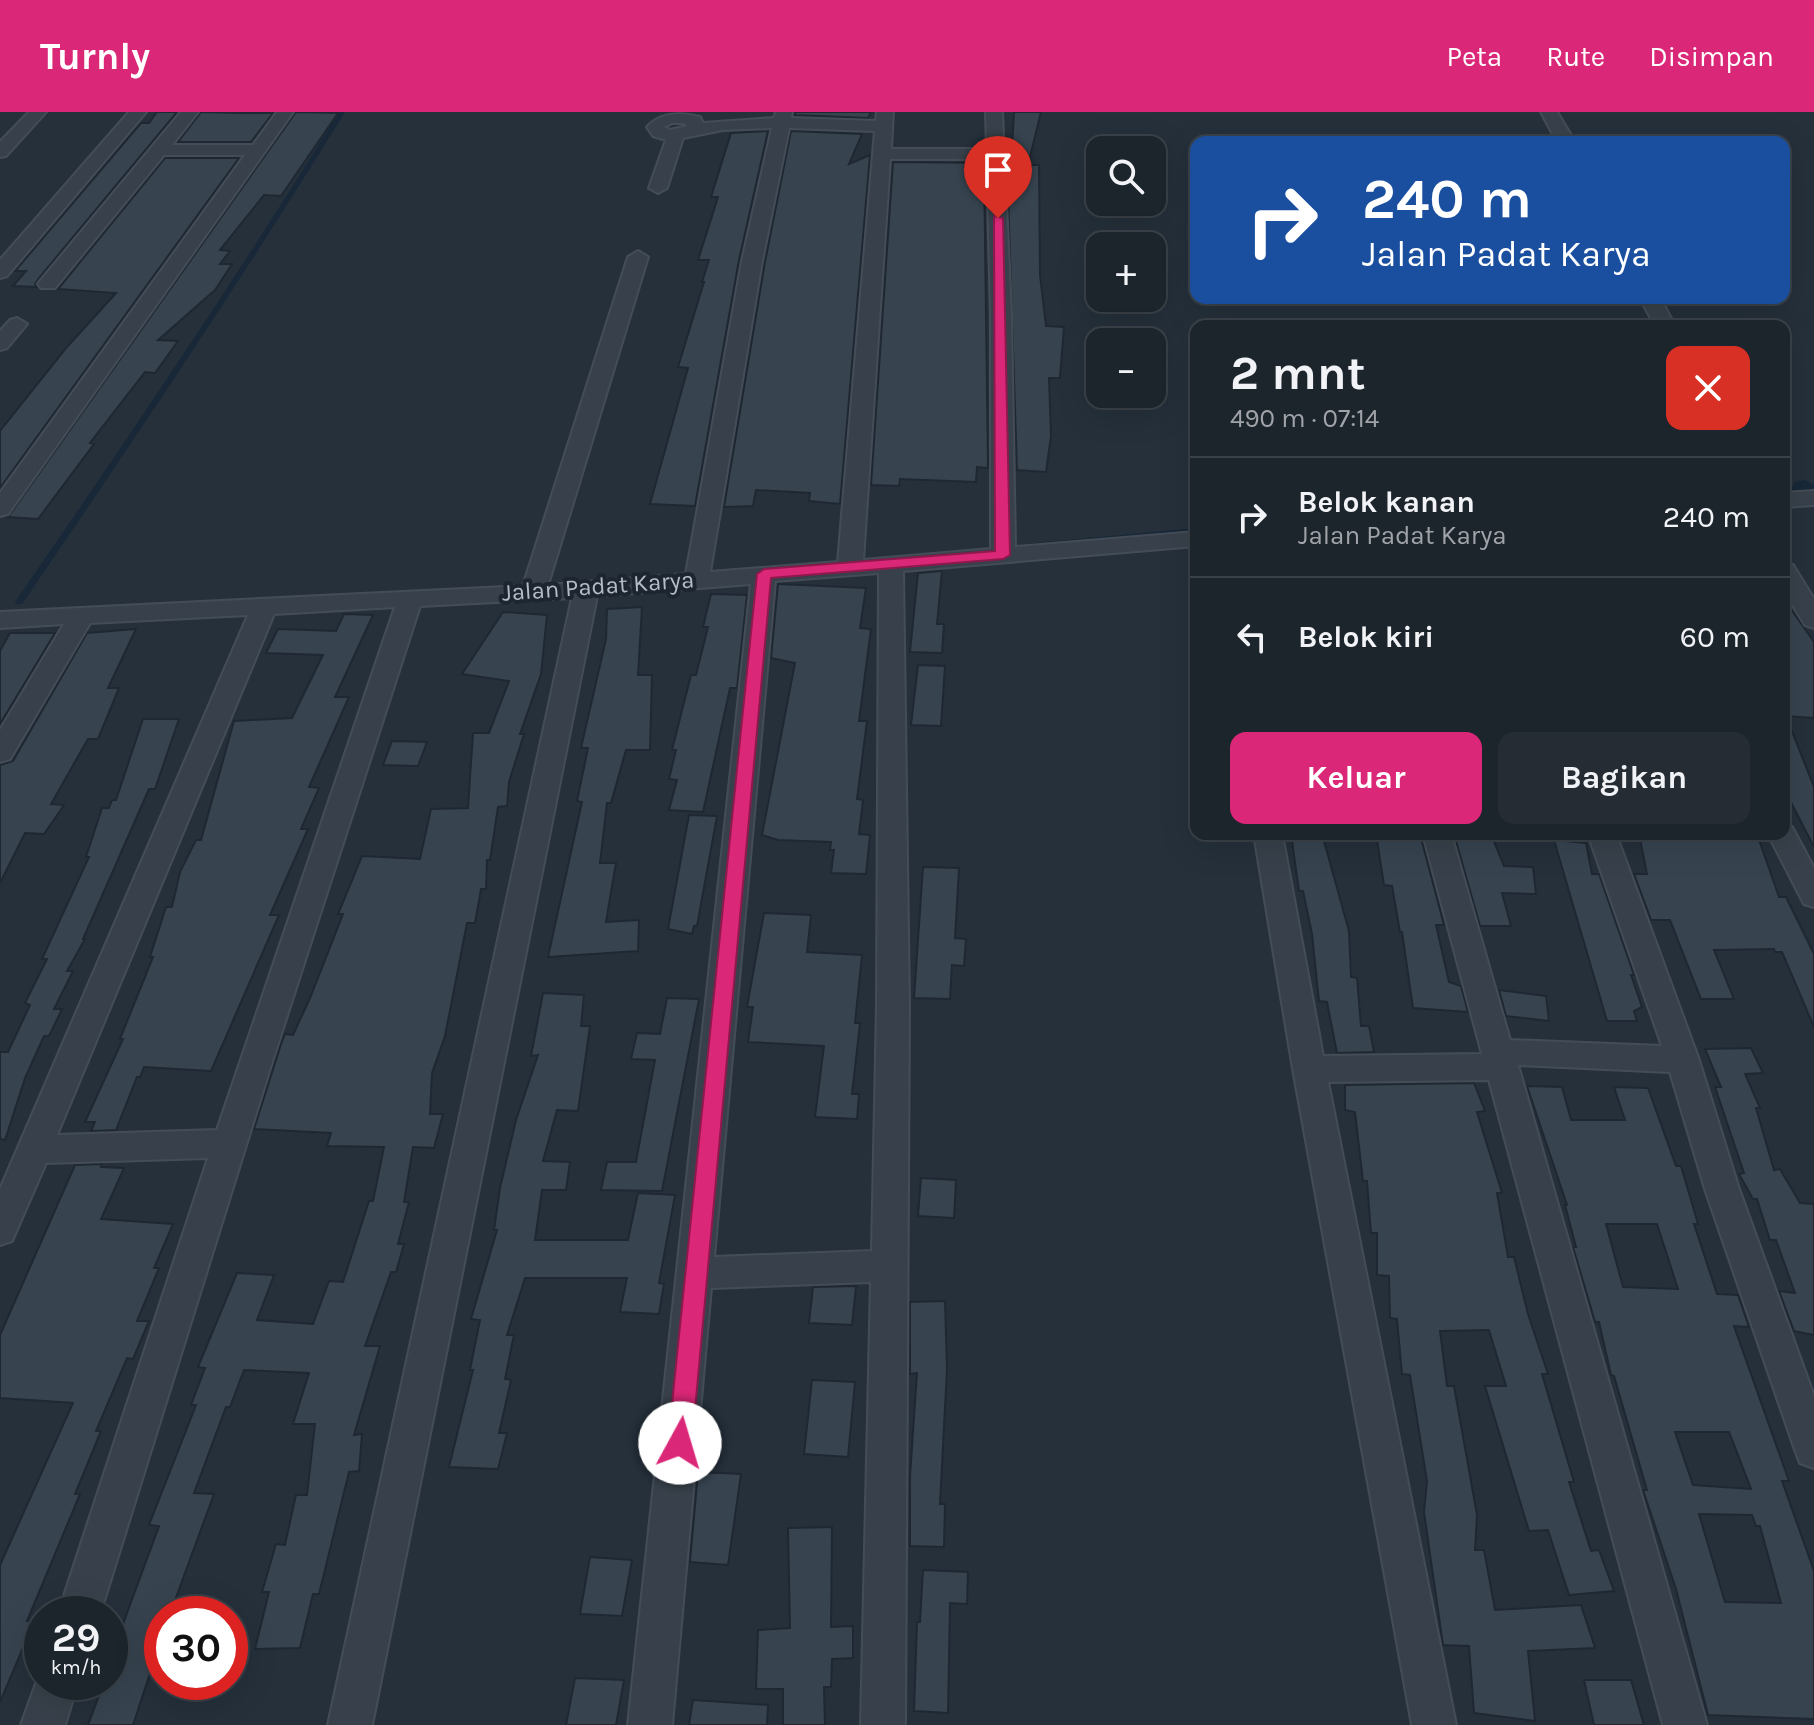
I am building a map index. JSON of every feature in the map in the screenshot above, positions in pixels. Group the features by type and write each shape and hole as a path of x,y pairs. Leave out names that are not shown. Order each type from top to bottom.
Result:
{"street":[{"path":"0,152 38,112"},
{"path":"0,272 138,112"},
{"path":"48,284 190,112"},
{"path":"0,509 285,112"},
{"path":"994,112 1003,555"},
{"path":"1549,112 1563,136"},
{"path":"697,579 752,261 783,118"},
{"path":"658,188 679,122 696,128 783,118 884,119 850,567"},
{"path":"160,150 259,150"},
{"path":"882,154 996,154"},
{"path":"534,584 638,257"},
{"path":"0,344 17,324"},
{"path":"1790,500 1814,498"},
{"name":"Jalan Padat Karya","path":"0,620 410,599 534,584 586,590 1190,539"},
{"path":"883,1725 893,1005 891,564"},
{"path":"650,1725 764,574"},
{"path":"1790,580 1814,620"},
{"path":"350,1725 586,590"},
{"path":"85,1596 410,599"},
{"path":"0,1230 264,607"},
{"path":"0,753 81,617"},
{"path":"1269,840 1309,1069 1434,1725"},
{"path":"1439,840 1685,1725"},
{"path":"1604,840 1683,1060 1722,1189 1814,1450"},
{"path":"1785,840 1814,896"},
{"path":"1309,1069 1501,1060 1683,1060"},
{"path":"35,1149 230,1144"},
{"path":"697,1273 888,1266"},
{"path":"43,1725 51,1700"}],"building":[{"path":"157,112 177,112 39,278 35,284 37,287 13,286 26,271 15,271 141,123 149,123"},
{"path":"201,112 273,113 251,142 178,142"},
{"path":"296,112 338,113 281,196 264,195 220,250 230,251 220,264 232,264 215,290 158,340 178,341 155,373 145,372 90,443 94,444 38,519 8,517"},
{"path":"795,112 871,112 868,118 795,115"},
{"path":"1014,112 1041,112 1028,165 1039,165 1040,275 1046,326 1064,327 1060,378 1049,378 1051,436 1046,472 1017,470 1007,164 1011,164"},
{"path":"768,131 739,260 695,506 650,504 688,368 678,367 709,260 698,260 718,197 711,197 731,133"},
{"path":"791,131 862,134 849,164 870,155 840,504 809,501 810,493 756,490 753,506 724,507 765,262"},
{"path":"165,158 239,158 0,488 0,431 67,347 116,293 58,289"},
{"path":"893,162 984,163 988,468 977,467 976,482 900,479 899,486 871,485"},
{"path":"942,571 937,624 944,624 942,653 910,652 918,573"},
{"path":"778,584 866,588 860,628 871,629 859,721 867,721 857,799 863,800 859,834 870,835 866,874 831,873 834,850 830,850 831,842 778,840 762,835 795,663 771,658"},
{"path":"711,594 747,595 737,688 730,688 703,812 669,810 677,780 669,779 676,750 672,750 691,675 696,675 708,627 703,627"},
{"path":"642,607 638,675 652,675 650,750 626,750 611,803 607,803 600,863 616,863 606,922 639,920 638,951 548,957 582,802 577,801 588,748 581,748 606,639 607,609"},
{"path":"1790,608 1814,642 1814,718 1790,716"},
{"path":"503,612 547,615 541,674 520,734 524,734 509,782 507,806 498,807 490,860 487,860 486,889 481,889 475,923 467,923 445,1036 432,1073 430,1114 443,1114 434,1148 413,1147 404,1202 409,1202 398,1244 404,1244 396,1272 391,1272 365,1346 380,1346 354,1435 362,1434 359,1471 349,1472 319,1594 313,1594 300,1648 255,1649 269,1592 262,1592 276,1544 285,1545 296,1495 307,1495 315,1424 293,1424 309,1373 244,1370 230,1407 226,1407 194,1493 214,1494 177,1596 144,1596 144,1692 133,1725 88,1725 97,1700 128,1700 128,1610 159,1526 149,1525 196,1405 191,1405 205,1368 198,1367 237,1273 274,1275 257,1320 313,1324 329,1281 343,1282 369,1201 373,1201 384,1147 327,1146 331,1133 254,1129 281,1044 285,1034 293,1035 310,998 343,914 338,914 362,856 420,859 431,809 468,808 473,733 489,733 509,681 462,674"},
{"path":"344,614 373,615 335,697 349,697 309,787 319,788 301,829 308,829 270,915 279,915 211,1071 144,1067 116,1130 91,1131 95,1122 85,1122 123,1039 120,1039 153,957 150,957 166,907 172,907 180,872 196,840 201,840 234,721 292,718 323,655 266,653 278,629 336,631"},
{"path":"136,629 108,688 119,688 98,739 88,739 51,804 64,805 44,834 25,833 0,883 0,765 13,761 87,633"},
{"path":"10,633 55,633 0,724 0,651"},
{"path":"918,665 945,666 941,726 911,725"},
{"path":"143,719 179,719 155,789 149,789 85,939 67,971 73,971 54,1009 62,1009 49,1036 44,1036 25,1078 5,1140 0,1139 0,1052 8,1052 30,1005 25,1003 47,959 42,959 89,857 86,857 102,808 109,808 112,800 116,800"},
{"path":"1790,726 1814,787 1814,847 1790,801"},
{"path":"392,741 427,742 418,766 383,765"},
{"path":"689,815 717,816 697,926 694,926 692,934 668,929"},
{"path":"1292,840 1324,840 1349,931 1351,977 1357,978 1361,1026 1369,1026 1374,1052 1337,1053 1327,1002 1319,1001 1312,934 1303,891 1299,891"},
{"path":"1377,840 1422,840 1444,925 1436,925 1449,982 1461,986 1468,1012 1413,1008 1392,886 1384,885"},
{"path":"1456,840 1493,840 1504,866 1533,867 1536,894 1502,893 1511,926 1480,926"},
{"path":"1554,840 1586,843 1592,874 1599,874 1634,975 1631,975 1642,1007 1634,1011 1637,1021 1607,1021"},
{"path":"1640,840 1759,840 1779,897 1786,897 1814,954 1814,1027 1782,952 1775,952 1774,949 1714,950 1734,999 1701,999 1670,920 1651,920 1634,874 1647,874"},
{"path":"923,867 959,868 955,938 966,939 964,966 952,965 950,999 914,998"},
{"path":"764,913 811,915 807,952 862,955 855,1023 860,1023 852,1094 859,1094 857,1119 815,1117 824,1046 748,1042 753,1007 747,1007"},
{"path":"1499,990 1546,996 1549,1021 1506,1016"},
{"path":"543,993 584,995 581,1026 590,1026 578,1111 557,1110 543,1161 570,1162 566,1190 542,1190 535,1240 628,1240 638,1193 675,1195 659,1283 664,1284 659,1314 620,1312 627,1278 525,1278 507,1335 514,1335 505,1379 511,1380 499,1433 507,1433 498,1469 449,1467 473,1370 470,1370 480,1320 471,1319 497,1230 494,1230 500,1188 516,1120 538,1055 531,1056"},
{"path":"667,998 699,999 662,1191 601,1190 607,1162 636,1162 655,1060 631,1059 637,1033 660,1034"},
{"path":"1751,1048 1763,1073 1745,1074 1760,1108 1756,1108 1774,1170 1780,1169 1800,1203 1814,1204 1814,1335 1794,1331 1779,1291 1795,1293 1776,1240 1770,1240 1757,1199 1753,1199 1739,1174 1744,1173 1715,1087 1721,1087 1705,1049"},
{"path":"1474,1083 1485,1111 1477,1112 1502,1193 1497,1193 1508,1257 1514,1257 1528,1314 1548,1374 1542,1374 1574,1482 1569,1482 1591,1551 1599,1550 1614,1591 1569,1595 1548,1530 1529,1531 1485,1386 1506,1386 1489,1330 1440,1331 1447,1386 1454,1386 1477,1515 1475,1550 1484,1550 1495,1610 1581,1605 1595,1648 1528,1651 1535,1721 1474,1713 1469,1646 1443,1645 1424,1512 1427,1481 1410,1375 1402,1374 1397,1319 1390,1318 1389,1276 1377,1275 1377,1233 1371,1233 1367,1181 1363,1181 1355,1112 1345,1110 1345,1085"},
{"path":"1527,1086 1562,1087 1571,1120 1625,1120 1614,1087 1648,1088 1676,1166 1681,1166 1698,1224 1694,1224 1717,1294 1738,1295 1749,1327 1734,1326 1789,1481 1782,1481 1814,1571 1814,1719 1708,1715 1676,1589 1643,1490 1647,1490 1614,1376 1611,1375 1599,1322 1595,1322 1573,1247 1576,1247 1567,1205","holes":["1606,1224 1657,1224 1678,1289 1623,1287","1675,1432 1729,1432 1751,1489 1693,1485","1699,1514 1752,1515 1756,1526 1760,1526 1781,1603 1725,1602"]},
{"path":"102,1164 101,1167 124,1168 101,1219 173,1224 154,1268 159,1268 137,1321 149,1321 133,1359 127,1358 96,1431 101,1431 75,1494 80,1494 37,1596 24,1596 24,1646 0,1702 0,1565 73,1403 0,1398 0,1335 75,1165"},
{"path":"921,1178 956,1180 954,1218 918,1216"},
{"path":"856,1286 852,1325 809,1323 813,1287"},
{"path":"945,1301 947,1369 940,1504 945,1504 944,1547 910,1546 910,1476 917,1373 910,1374 910,1302"},
{"path":"812,1380 855,1382 848,1457 804,1454"},
{"path":"698,1472 741,1474 728,1565 690,1562"},
{"path":"832,1527 831,1627 853,1626 853,1658 832,1659 831,1687 824,1687 825,1725 783,1725 783,1689 756,1689 758,1630 790,1628 788,1528"},
{"path":"590,1557 632,1560 622,1616 580,1614"},
{"path":"923,1570 968,1572 967,1604 950,1603 948,1713 914,1711 917,1622 920,1622"},
{"path":"575,1678 624,1680 616,1725 566,1725"},
{"path":"1584,1680 1631,1680 1644,1725 1594,1725"},
{"path":"693,1700 768,1705 767,1725 689,1725"}],"waterway":[{"path":"19,602 185,359 342,112"},
{"path":"1790,489 1814,487"},
{"path":"1024,546 1190,531"},
{"path":"916,556 982,550"}],"route":[{"path":"680,1443 764,574 1003,555 998,218"}]}
